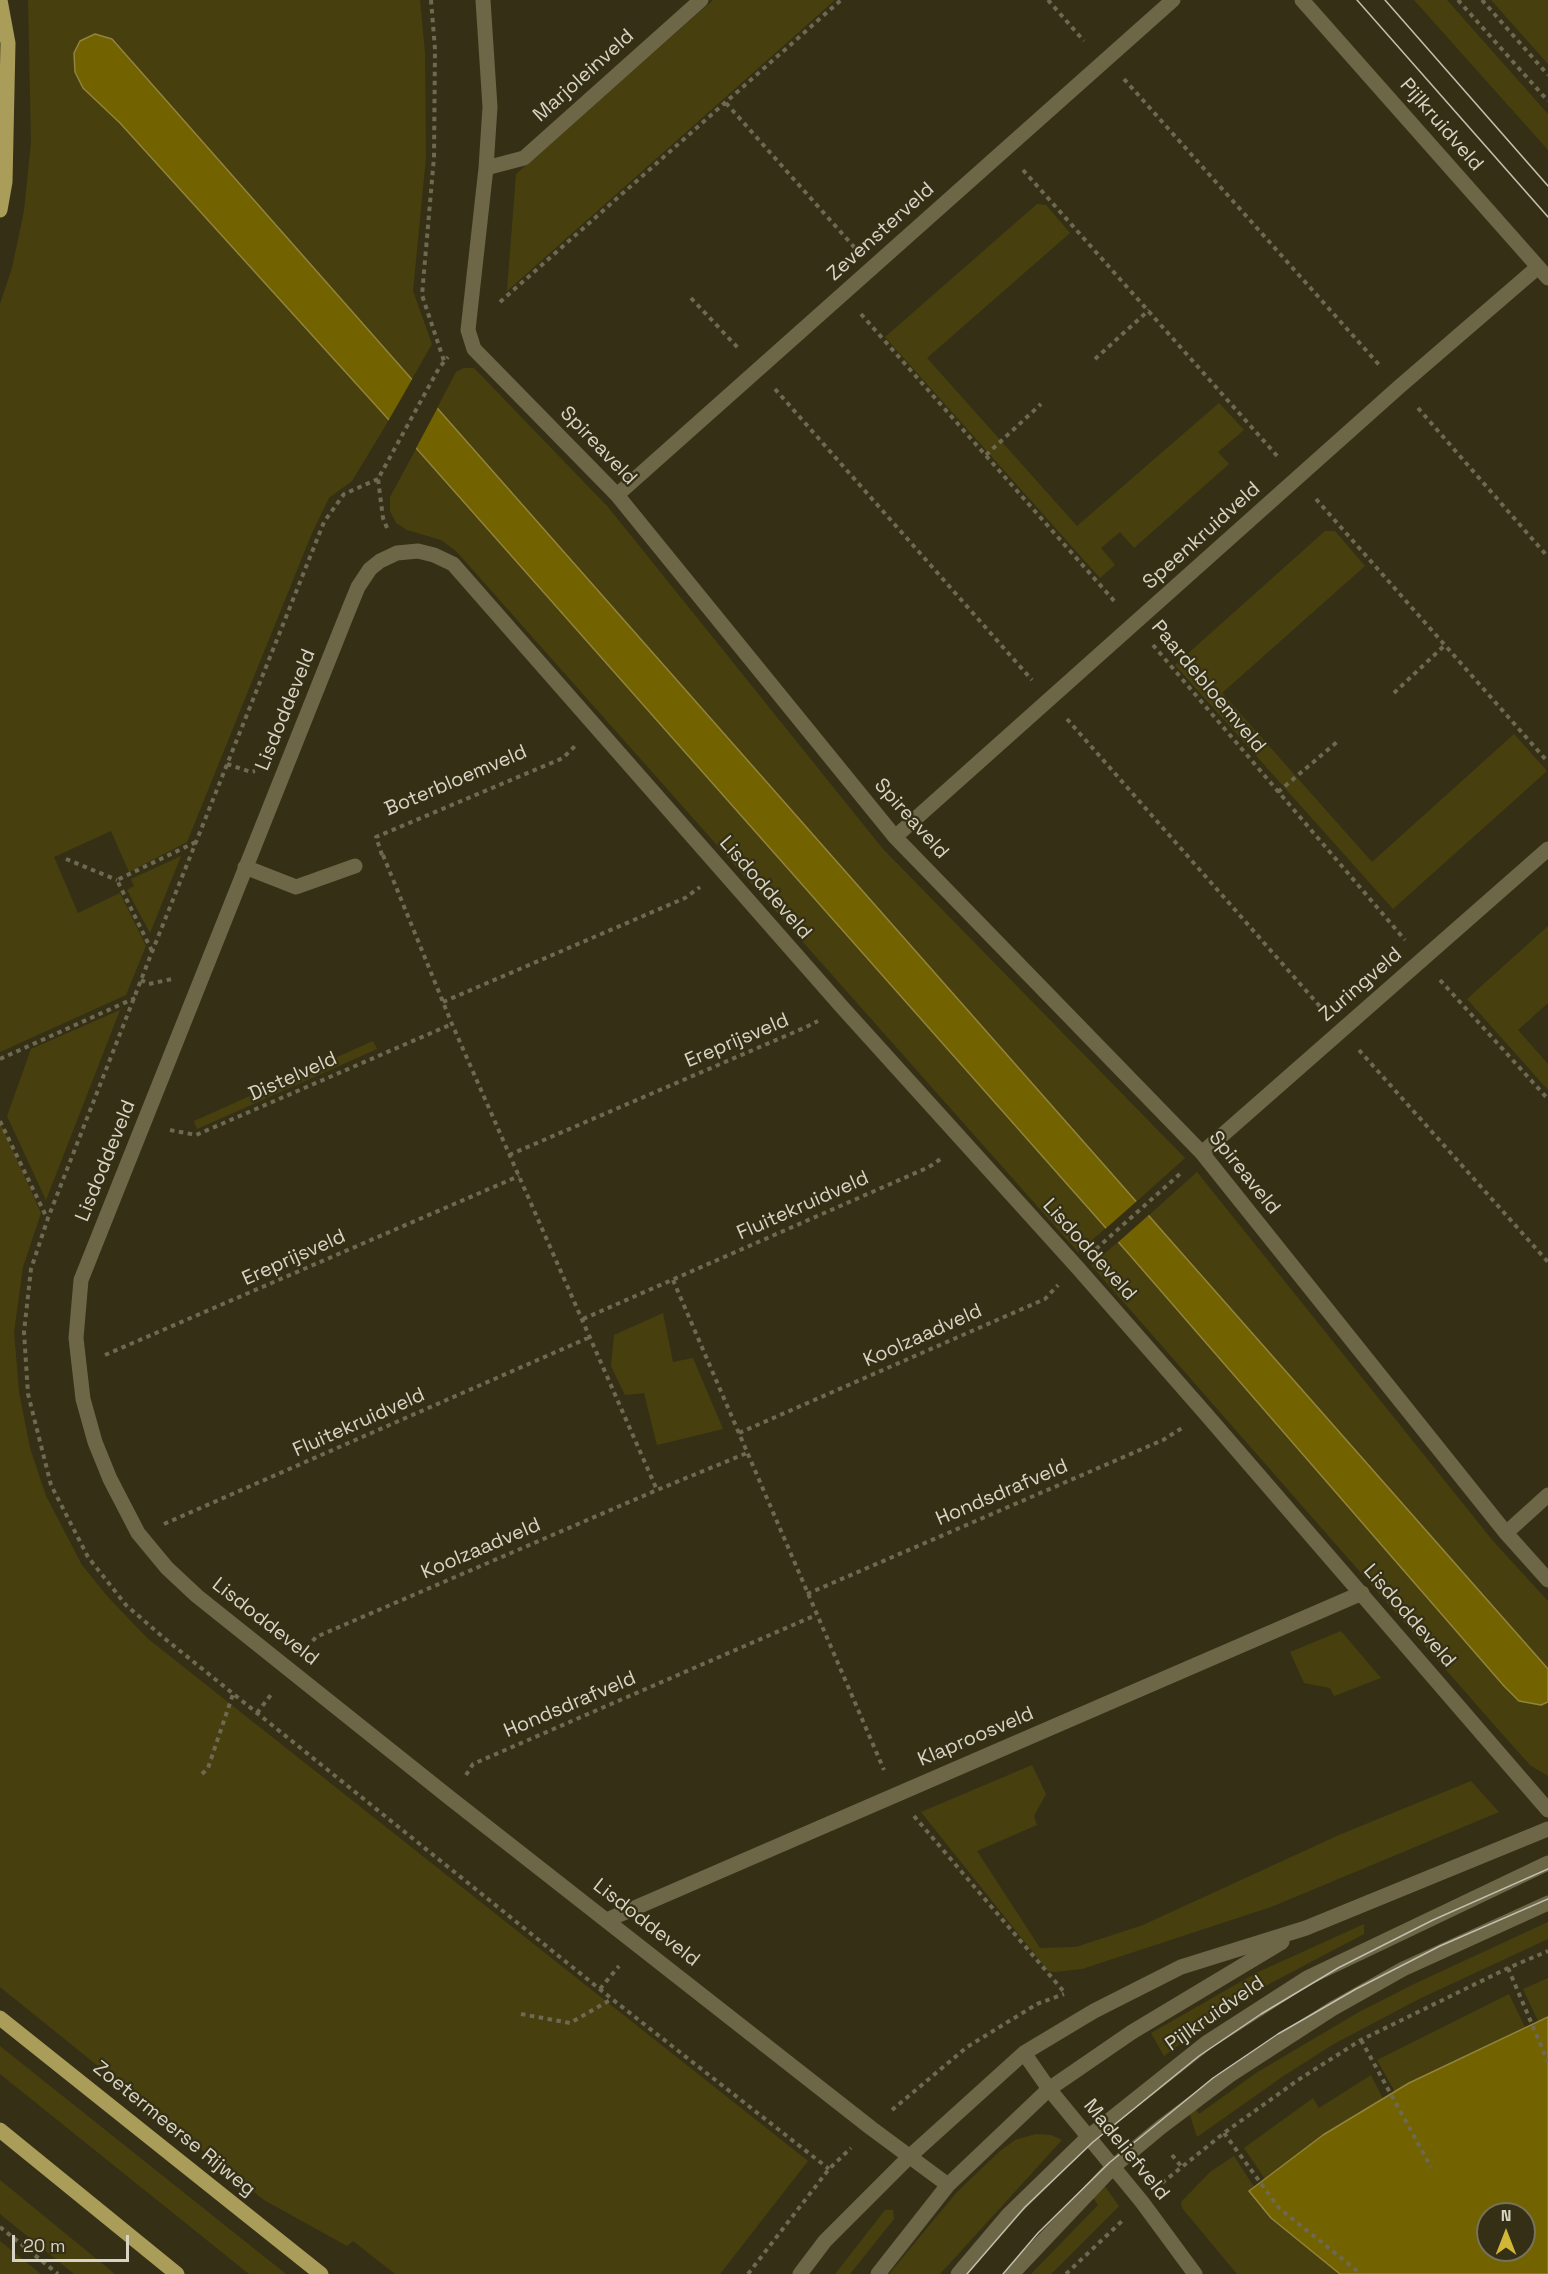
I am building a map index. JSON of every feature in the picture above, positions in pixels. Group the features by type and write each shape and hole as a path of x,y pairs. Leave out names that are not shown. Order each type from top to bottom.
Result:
{"main road":[{"path":"0,0 8,43 5,182 0,210"},
{"name":"Zoetermeerse Rijweg","path":"0,2018 321,2274"},
{"path":"0,2130 177,2274"}],"street":[{"path":"468,330 486,168 490,107 483,0"},
{"name":"Marjoleinveld","path":"486,168 524,158 701,0"},
{"name":"Zevensterveld","path":"617,495 1173,0"},
{"name":"Pijlkruidveld","path":"1302,0 1543,273"},
{"name":"Speenkruidveld","path":"895,837 1399,387 1543,273"},
{"name":"Spireaveld","path":"468,330 474,349 617,495 895,837 1202,1153 1506,1533 1548,1580"},
{"name":"Lisdoddeveld","path":"948,2185 909,2157 450,1798 197,1596 166,1568 138,1533 110,1479 95,1442 83,1399 76,1338 81,1280 358,587 370,569 397,554 417,551 434,555 453,564 842,1007 1077,1267 1548,1810"},
{"name":"Zuringveld","path":"1202,1153 1548,849"},
{"path":"246,867 296,887 355,866"},
{"path":"1506,1533 1548,1495"},
{"name":"Klaproosveld","path":"607,1920 1362,1593"},
{"name":"Pijlkruidveld","path":"801,2274 825,2241 909,2157 1024,2053 1111,2001 1181,1967 1306,1928 1548,1828"},
{"name":"Pijlkruidveld","path":"958,2274 1008,2215 1088,2136 1206,2043 1306,1978 1548,1863"},
{"path":"1012,2274 1113,2167 1230,2075 1332,2009 1403,1969 1548,1903"},
{"name":"Pijlkruidveld","path":"878,2274 948,2185 1049,2089 1132,2032 1306,1928"},
{"name":"Madeliefveld","path":"1024,2053 1049,2089 1142,2202 1195,2274"}],"path":[{"path":"431,0 435,49 434,157 422,295 444,362"},
{"path":"468,330 842,0"},
{"path":"1048,0 1088,45 1106,58 1548,556"},
{"path":"1458,0 1548,101"},
{"path":"1482,0 1548,75"},
{"path":"726,103 873,268"},
{"name":"Paardebloemveld","path":"843,294 1135,624 1422,960 1548,1099"},
{"path":"691,298 758,369 1548,1262"},
{"path":"1095,359 1149,310"},
{"path":"397,554 383,518 378,479 439,368"},
{"path":"986,455 1041,405"},
{"path":"378,479 344,494 324,522 152,952 48,1218 31,1269 24,1332 28,1394 51,1485 88,1557 126,1605 612,1999 829,2169"},
{"path":"1394,693 1445,645"},
{"name":"Boterbloemveld","path":"383,855 376,837 564,758 595,725"},
{"path":"1278,792 1337,742"},
{"path":"117,880 196,842"},
{"path":"355,866 383,855 452,1024 657,1490"},
{"path":"66,859 117,880 152,952"},
{"path":"443,1002 685,898 722,870"},
{"path":"0,1059 135,998"},
{"name":"Ereprijsveld","path":"509,1155 804,1028 842,1007"},
{"name":"Distelveld","path":"143,1124 196,1135 452,1024"},
{"path":"0,1121 48,1218"},
{"name":"Fluitekruidveld","path":"583,1319 929,1167 965,1142"},
{"name":"Ereprijsveld","path":"79,1364 120,1350 519,1176"},
{"path":"1093,1252 1175,1178"},
{"name":"Koolzaadveld","path":"739,1433 1045,1299 1077,1267"},
{"path":"673,1280 895,1795 1065,1993"},
{"name":"Fluitekruidveld","path":"138,1533 177,1519 590,1337"},
{"name":"Hondsdrafveld","path":"807,1594 1163,1440 1205,1413"},
{"name":"Koolzaadveld","path":"257,1713 316,1637 747,1453"},
{"name":"Hondsdrafveld","path":"450,1798 473,1764 816,1615"},
{"path":"202,1774 208,1768 233,1694"},
{"path":"1066,2274 1181,2166 1298,2080 1361,2040 1508,1968 1548,1951"},
{"path":"1508,1968 1548,2062"},
{"path":"521,2014 570,2023 612,1999"},
{"path":"1361,2040 1431,2167"},
{"path":"1224,2133 1279,2208 1361,2274"},
{"path":"0,2227 58,2274"}],"shaded area":[{"path":"28,0 420,0 425,53 426,157 413,291 432,344 412,379 112,40 83,88 120,123 389,420 352,481 329,498 312,533 187,842 129,872 111,831 54,857 78,913 120,893 146,946 126,995 0,1052 0,304 12,268 24,211 31,142"},
{"path":"713,0 835,0 507,291 516,174"},
{"path":"1414,0 1447,0 1548,114 1548,150"},
{"path":"1491,0 1548,0 1548,64"},
{"path":"95,34 112,39 1548,1669 1548,1702 1541,1705 1519,1701 1504,1686 1128,1253 401,431 120,123 83,88 75,72 74,53 80,41"},
{"path":"1037,204 1046,205 1070,233 927,358 1077,526 1219,403 1244,430 1218,452 1229,464 1134,548 1120,532 1101,548 1115,565 1100,578 885,337"},
{"path":"464,368 474,368 608,507 883,849 1185,1158 1136,1202 436,410 456,372"},
{"path":"416,449 1106,1228 1078,1252 456,551 441,540 407,530 396,523 390,511 390,497"},
{"path":"1325,531 1335,531 1365,566 1222,693 1372,862 1514,734 1547,771 1393,909 1175,665"},
{"path":"181,856 150,933 127,890 134,886 131,879"},
{"path":"1548,926 1548,1003 1518,1030 1548,1064 1548,1090 1467,999"},
{"path":"120,1010 46,1200 7,1116 31,1049"},
{"path":"373,1041 377,1049 197,1129 194,1121"},
{"path":"0,1122 41,1213 23,1267 14,1332 19,1392 30,1448 46,1496 82,1565 107,1596 147,1638 808,2161 720,2274 395,2274 353,2241 347,2246 264,2200 0,1987"},
{"path":"1197,1172 1493,1541 1548,1601 1548,1669 1148,1216"},
{"path":"1118,1242 1519,1701 1541,1705 1548,1702 1548,1776 1530,1765 1496,1727 1091,1265"},
{"path":"663,1313 673,1362 693,1358 723,1429 657,1445 644,1393 625,1395 611,1366 614,1335"},
{"path":"1341,1631 1381,1678 1334,1696 1330,1688 1304,1683 1290,1652"},
{"path":"1032,1765 1046,1794 1034,1816 1037,1825 977,1851 1040,1948 1076,1947 1143,1925 1339,1835 1471,1781 1499,1812 1271,1907 1082,1969 1055,1972 1048,1971 921,1812"},
{"path":"1548,1922 1548,1939 1419,1999 1332,2045 1197,2137 1189,2112 1194,2107 1199,2114 1256,2073 1359,2012"},
{"path":"1364,1924 1364,1934 1269,1984 1210,2022 1164,2056 1151,2033 1256,1973"},
{"path":"1548,1978 1548,2017 1538,2021 1523,1989"},
{"path":"1509,1994 1525,2027 1395,2092 1377,2060"},
{"path":"1548,2017 1548,2274 1340,2274 1271,2218 1249,2191 1323,2135 1409,2083"},
{"path":"0,2046 286,2274 249,2274 0,2074"},
{"path":"1371,2075 1383,2099 1323,2135 1265,2179 1244,2148 1313,2098 1319,2108"},
{"path":"1036,2134 1051,2135 1062,2140 940,2274 889,2274 957,2192 1000,2151 1015,2140"},
{"path":"1234,2156 1254,2187 1250,2190 1271,2218 1340,2274 1237,2274 1182,2208 1181,2202 1210,2172"},
{"path":"0,2180 115,2274 74,2274 0,2214"},
{"path":"1104,2185 1119,2206 1051,2274 1031,2274 1098,2205 1092,2196"},
{"path":"885,2210 893,2210 894,2219 850,2274 835,2274"},
{"path":"0,2241 41,2274 0,2274"}],"pier":[{"path":"414,376 438,407 414,452 387,423"},
{"path":"1138,1200 1150,1214 1116,1244 1104,1230"}],"tram line":[{"path":"1357,0 1548,217"},
{"path":"1385,0 1548,186"},
{"path":"967,2274 1025,2207 1093,2142 1199,2056 1261,2014 1338,1968 1433,1920 1548,1869"},
{"path":"1003,2274 1038,2233 1109,2163 1213,2078 1278,2034 1356,1989 1440,1946 1548,1899"}]}
